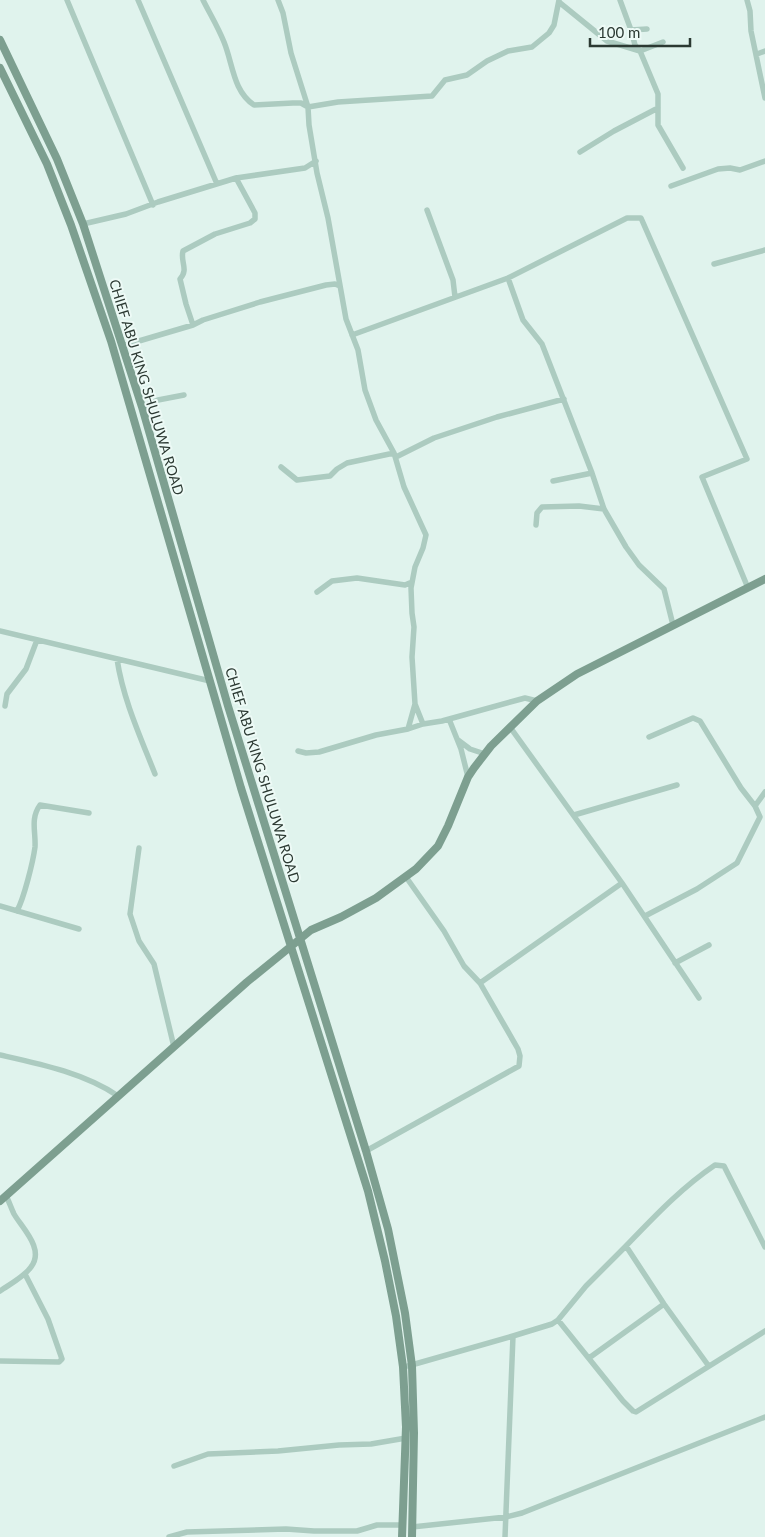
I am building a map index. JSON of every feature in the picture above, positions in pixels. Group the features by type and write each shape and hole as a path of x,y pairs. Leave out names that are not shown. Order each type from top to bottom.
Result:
{"street":[{"path":"68,0 152,205"},
{"path":"138,0 217,184"},
{"path":"202,0 224,42 237,84 244,98 254,105 293,103 308,107 338,102 407,96 432,96 444,80 467,75 487,61 508,51 532,47 549,33 554,25 559,1 607,41 640,51 664,42"},
{"path":"278,0 290,53 308,107 309,126 317,173 328,218 346,319 358,350 365,390 376,420 395,455 404,487 426,535 415,567 411,591 414,627 412,657 416,704 423,724"},
{"path":"620,0 635,45 640,51 658,94 658,124 683,168"},
{"path":"747,0 750,11 751,31 765,98"},
{"path":"631,30 647,29"},
{"name":"CHIEF ABU KING SHULUWA ROAD","path":"0,40 57,159 82,224 142,407 228,706 366,1151 392,1248 405,1313 412,1366 414,1433 412,1537"},
{"path":"757,54 765,51"},
{"path":"0,68 2,79 16,102 47,164 71,225 111,341 241,788 368,1192 387,1270 403,1367 406,1438 402,1537"},
{"path":"16,102 28,97"},
{"path":"580,152 614,131 658,108"},
{"path":"82,224 126,214 236,178 305,168 316,161"},
{"path":"671,186 718,169 730,168 740,170 765,161"},
{"path":"305,168 317,173"},
{"path":"193,325 180,279 184,274 185,268 181,257 183,251 215,234 250,223 255,219 255,214 236,178"},
{"path":"427,210 453,280 454,298"},
{"path":"352,335 508,278 627,218 641,218 747,459 702,477 748,588"},
{"path":"714,264 765,250"},
{"path":"508,278 523,320 542,344 604,509 639,565 664,589 673,625"},
{"path":"122,346 278,298 326,285 335,284 340,286"},
{"path":"142,407 158,400 184,394"},
{"path":"281,467 297,480 324,478 330,476 336,469 347,463 395,455 434,438 497,417 564,399"},
{"path":"553,482 592,473"},
{"path":"536,525 537,512 542,507 579,506 604,509"},
{"path":"168,538 180,536"},
{"path":"318,592 332,581 357,578 405,585 412,582"},
{"path":"0,1291 25,1274 34,1263 35,1251 33,1244 3,1198 247,982 311,930 341,917 376,898 426,860 438,846 468,777 485,754 537,701 577,674 765,579"},
{"path":"405,585 411,591"},
{"path":"0,631 210,681"},
{"path":"5,706 7,694 26,669 37,640"},
{"path":"117,659 132,718 155,774"},
{"path":"298,751 306,753 319,752 376,735 408,730 423,724 449,719 525,698 537,701"},
{"path":"408,730 416,704"},
{"path":"644,916 697,889 737,863 760,817 755,806 741,788 700,721 693,718 649,737"},
{"path":"449,719 458,740 468,777"},
{"path":"510,727 622,883 699,998"},
{"path":"458,740 470,749 485,754"},
{"path":"574,816 677,785"},
{"path":"755,806 765,792"},
{"path":"17,911 23,900 34,855 34,821 40,806 89,813"},
{"path":"139,848 130,914 139,941 154,964 174,1047"},
{"path":"366,1151 519,1066 520,1056 518,1048 480,983 464,966 444,930 406,877"},
{"path":"480,983 622,883"},
{"path":"0,906 79,928"},
{"path":"675,962 709,945"},
{"path":"0,1055 52,1068 89,1080 105,1087 118,1096"},
{"path":"403,1367 412,1366 552,1324 558,1320 586,1286 669,1202 690,1182 715,1165 724,1166 765,1247"},
{"path":"626,1246 708,1366"},
{"path":"0,1361 58,1362 62,1359 48,1319 25,1274"},
{"path":"590,1358 664,1304"},
{"path":"558,1320 633,1411 638,1410 765,1331"},
{"path":"505,1537 513,1336"},
{"path":"412,1527 506,1517 522,1513 765,1416"},
{"path":"174,1466 208,1454 371,1444 406,1438"},
{"path":"169,1537 187,1532 286,1529 357,1531 377,1525 403,1525"}]}
